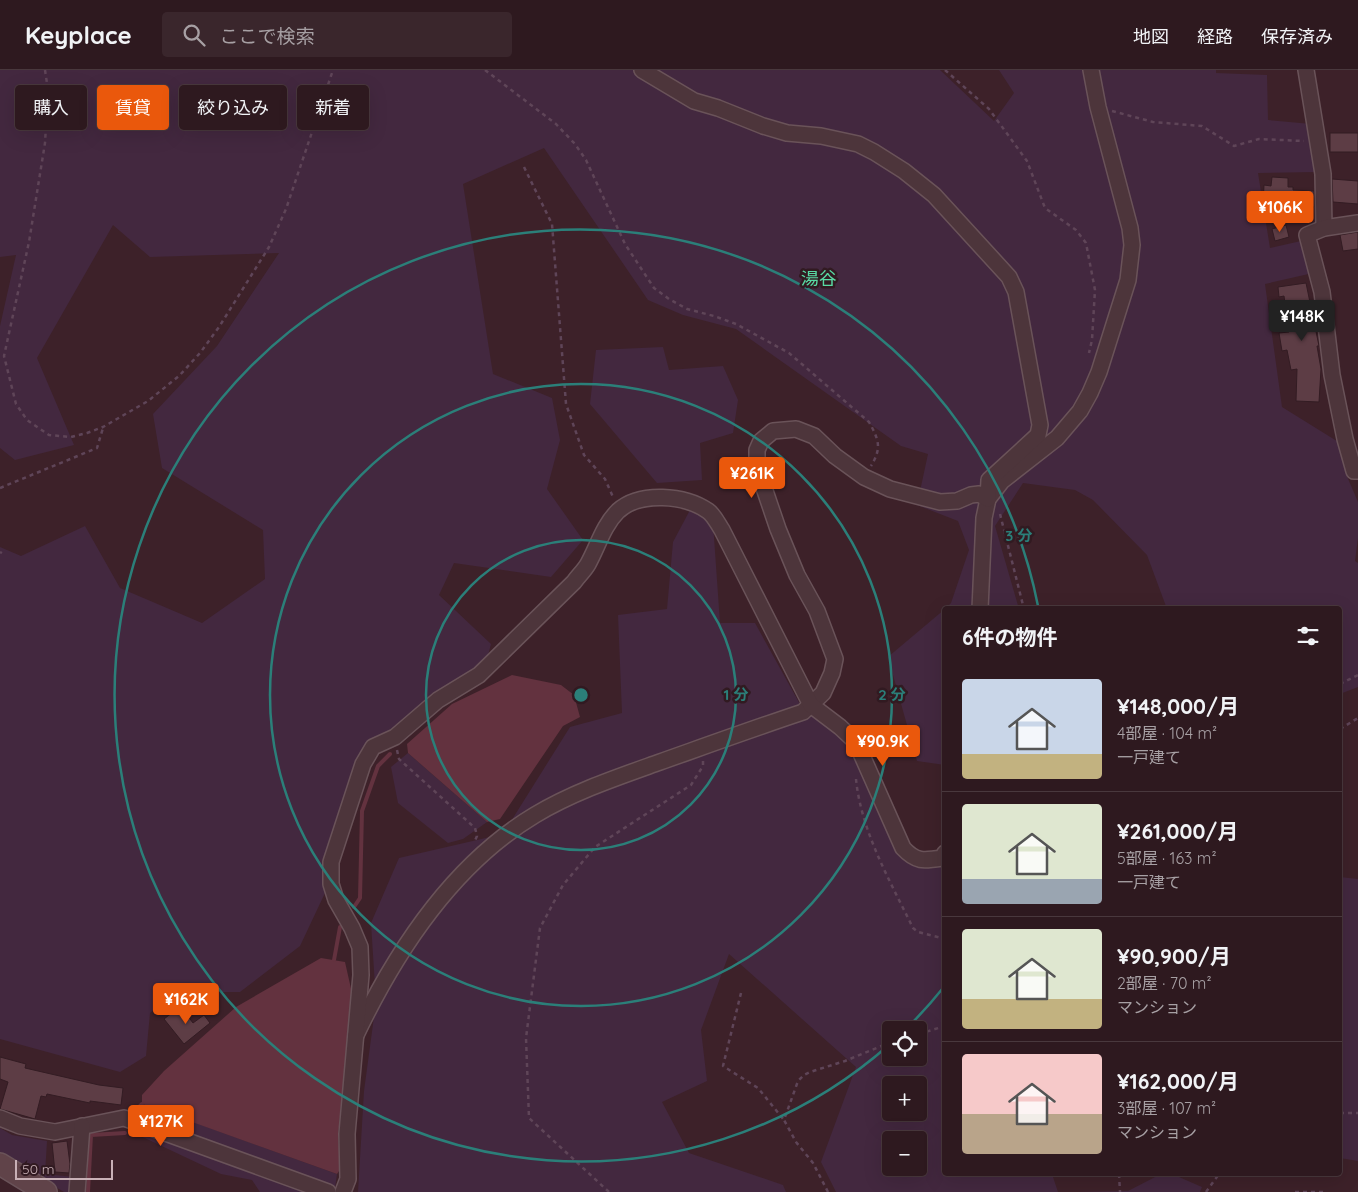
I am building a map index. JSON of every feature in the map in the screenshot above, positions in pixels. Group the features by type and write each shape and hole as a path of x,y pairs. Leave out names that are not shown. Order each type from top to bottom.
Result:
{"main road":[{"path":"0,1164 46,1192"}],"street":[{"path":"642,70 694,101 718,108 763,126 787,133 821,136 858,144 874,152 904,171 934,195 1009,277 1016,292 1040,425 1038,435 989,480 994,504"},
{"path":"980,606 984,518 994,504 1002,481 1057,438 1080,411 1099,372 1124,296 1131,262 1130,228 1098,107 1091,70"},
{"path":"1306,70 1323,174 1324,228"},
{"path":"1358,223 1324,228 1307,235 1322,292 1332,375 1345,439 1354,471 1358,471"},
{"path":"356,1035 382,982 443,894 471,864 506,834 535,815 569,797 630,773 803,712 823,693 832,673 835,659 816,611 797,575 778,529 761,479 757,462 757,450 761,440 773,431 796,429 814,436 835,456 864,477 890,489 940,502 957,501 979,494 994,504"},
{"path":"343,1192 348,1179 347,1134 362,975 360,947 352,928 336,900 331,884 331,862 363,764 373,747 395,737 438,700 479,675 574,582 587,566 606,526 619,510 638,500 670,497 690,502 710,512 722,530 811,705 856,742 903,848 910,856 924,861 942,858"},
{"path":"0,1118 20,1126 55,1132 124,1118 328,1192"},
{"path":"76,1192 82,1126"}],"path":[{"path":"44,70 48,90 45,143 29,242 2,356 16,404 27,420 49,435 71,437 104,427 148,401 179,376 200,353 219,327 269,247 282,217 333,70"},
{"path":"485,70 556,124 575,144 586,160 625,244 654,288 687,309 736,324 789,353 869,422 876,434 879,447 864,477"},
{"path":"945,70 989,109 1027,161 1044,208 1076,230 1086,242 1095,290 1092,340 1088,357"},
{"path":"1098,107 1153,122 1202,126 1234,146 1259,139 1318,141"},
{"path":"524,167 552,224 566,404 584,455 604,479 619,510"},
{"path":"0,488 97,448 104,427"},
{"path":"994,504 1000,518 1023,606"},
{"path":"1342,683 1358,675"},
{"path":"1342,729 1358,718"},
{"path":"395,737 399,759 474,828 477,836 473,846"},
{"path":"609,1192 529,1118 526,1038 540,928 563,885 595,847 692,785 703,766 704,747"},
{"path":"862,756 856,774 858,797 876,850 913,928 918,932 942,938"},
{"path":"741,993 723,1066 758,1088 784,1120 796,1142 814,1163 828,1192"},
{"path":"927,1032 942,1027"},
{"path":"784,1120 798,1081 804,1075 845,1062 882,1046"},
{"path":"1342,1113 1358,1113"},
{"path":"1119,1176 1120,1192"},
{"path":"1206,1192 1218,1176"},
{"path":"1295,1192 1325,1192"}],"shaded area":[{"path":"0,70 940,70 994,121 1014,93 999,70 1216,70 1216,73 1267,75 1268,120 1311,124 1318,172 1258,173 1270,248 1301,241 1313,273 1265,284 1282,407 1340,443 1346,474 1358,502 1358,538 1355,561 1358,563 1358,687 1342,693 1342,606 1166,606 1147,555 1093,500 1075,490 1023,483 995,526 1018,606 948,606 951,603 969,550 958,521 917,505 928,454 901,446 736,329 683,315 648,300 544,148 463,184 493,374 552,398 560,440 547,489 583,540 551,577 454,563 439,595 491,644 482,678 378,742 333,876 300,946 240,992 177,992 150,1013 146,1056 120,1072 0,1039 0,547 21,556 85,526 120,588 202,623 265,579 263,530 162,468 153,414 217,346 279,253 150,257 113,225 37,358 74,445 15,460 0,448 0,326 16,255 0,257"},
{"path":"663,347 669,370 723,366 738,400 733,433 700,443 702,480 657,483 590,404 596,350"},
{"path":"690,510 713,523 720,623 755,623 801,706 847,743 901,858 929,868 942,863 942,1176 1053,1176 1058,1192 836,1192 821,1162 856,1067 729,954 701,1030 707,1081 662,1102 689,1153 783,1185 786,1192 358,1192 364,1091 376,1002 371,923 399,858 503,834 570,727 622,713 618,615 667,609 673,542"},
{"path":"942,612 942,765 917,761 888,657"},
{"path":"512,675 561,685 574,695 580,717 563,726 500,819 487,822 408,753 407,744 452,704"},
{"path":"408,753 487,822 463,839 448,843 398,803 391,767"},
{"path":"1342,877 1358,879 1358,1161 1342,1158"},
{"path":"321,958 345,962 352,993 338,1137 341,1168 337,1174 142,1104 142,1095 164,1071 236,1007"},
{"path":"149,1106 337,1174 335,1188 324,1192 260,1192 252,1180 221,1174 132,1132"},
{"path":"0,1128 12,1135 47,1141 45,1174 74,1177 71,1192 64,1192 0,1154"},
{"path":"1157,1176 1177,1176 1202,1187 1200,1192 1076,1192 1128,1191"}],"building":[{"path":"1330,133 1358,133 1358,152 1330,152"},
{"path":"1272,177 1288,178 1288,187 1293,187 1293,190 1314,191 1314,207 1263,205 1264,185 1271,186"},
{"path":"1332,179 1358,181 1358,204 1333,202"},
{"path":"1286,225 1289,237 1275,241 1272,229"},
{"path":"1358,232 1358,249 1343,251 1340,235"},
{"path":"1306,283 1319,346 1317,346 1321,369 1319,402 1296,401 1297,369 1291,370 1287,350 1282,351 1279,333 1289,332 1284,296 1279,297 1278,287"},
{"path":"177,1009 181,1014 184,1011 193,1023 204,1015 210,1023 184,1044 164,1019"},
{"path":"0,1057 26,1064 25,1068 99,1085 123,1088 121,1105 90,1101 90,1103 47,1094 46,1097 41,1096 35,1119 0,1109 8,1082 0,1079"},
{"path":"67,1141 70,1164 69,1173 55,1172 52,1143"}],"waterway":[{"path":"354,907 360,898 362,811 378,766 390,754"},
{"path":"334,960 340,927"},
{"path":"135,1111 142,1104"},
{"path":"88,1192 91,1135 125,1133"}],"district":[{"name":"湯谷","path":"819,279"}]}
